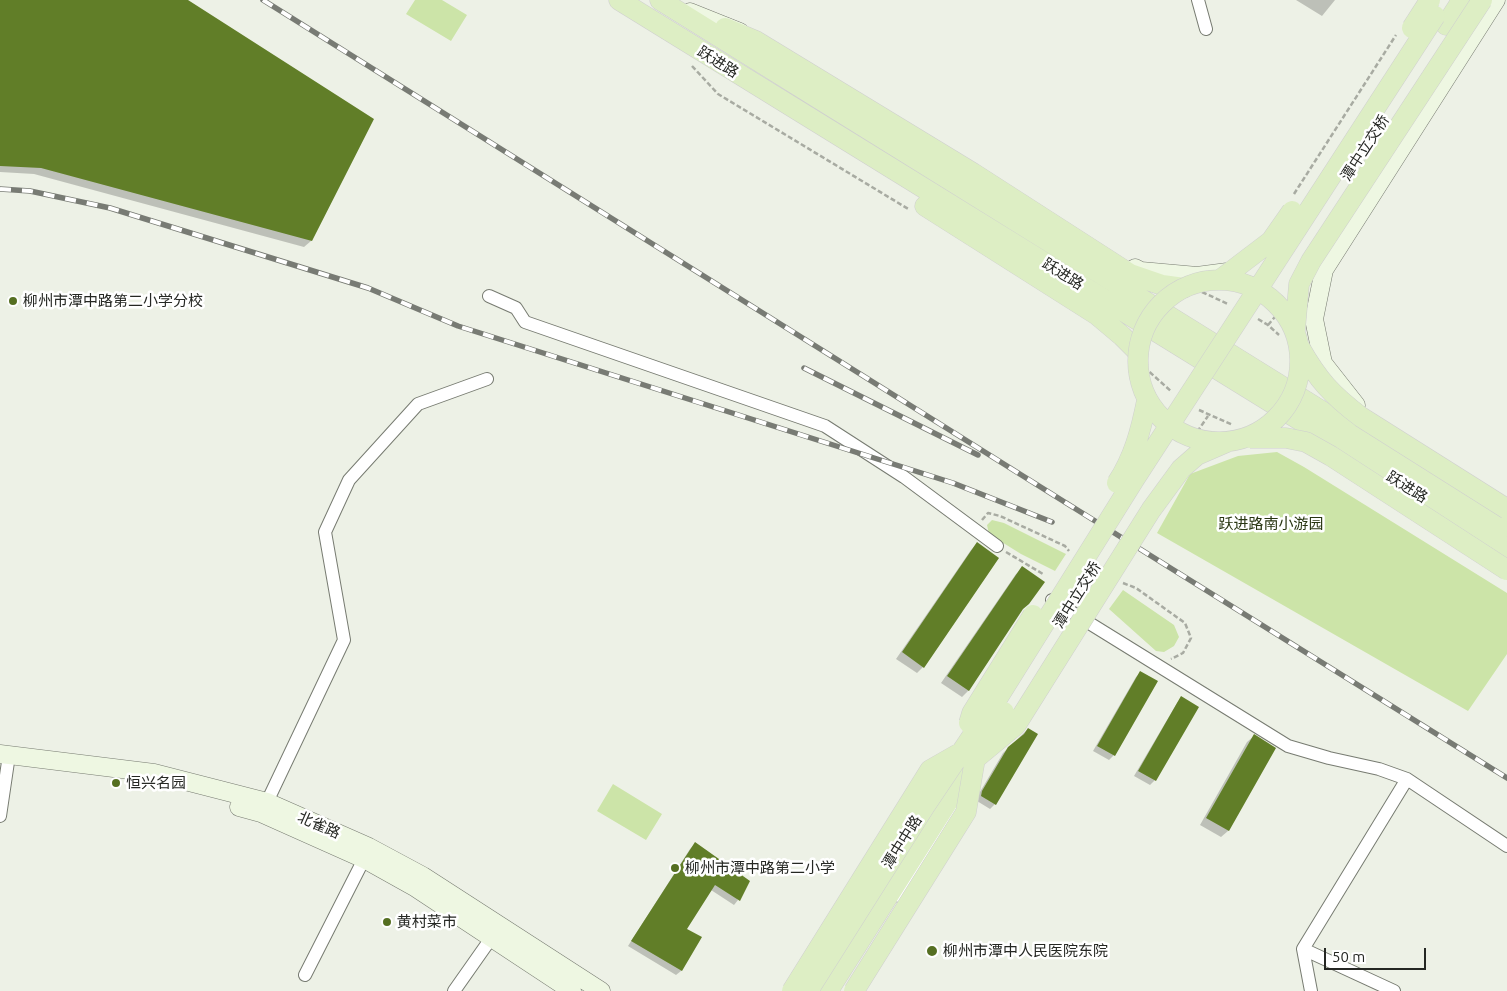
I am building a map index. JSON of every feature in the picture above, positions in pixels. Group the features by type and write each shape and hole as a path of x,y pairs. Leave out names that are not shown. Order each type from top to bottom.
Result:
{"main road":[{"name":"跃进路","path":"619,0 1507,548"},
{"name":"跃进路","path":"661,0 1507,526"},
{"path":"661,0 756,41 973,173 1130,274 1162,285 1184,288"},
{"path":"1220,280 1271,241 1430,0"},
{"name":"潭中立交桥","path":"999,696 1134,480 1446,0"},
{"name":"潭中立交桥","path":"968,756 1224,361 1462,0"},
{"path":"792,991 930,770 968,756 1016,726 1151,510 1181,469 1196,455 1256,433 1268,426 1288,404 1299,376 1300,362 1297,339 1298,284 1311,261 1482,0"},
{"path":"646,18 730,86 891,184 1097,315 1138,352"},
{"path":"1507,509 1361,417 1339,401 1314,372 1288,317 1265,293 1235,281 1203,281 1184,288 1166,299 1153,314 1143,332 1138,352 1141,376 1148,400 1156,413 1181,433 1211,442 1279,437 1306,442 1331,456 1507,570"},
{"path":"854,991 966,812 972,713 1127,467 1141,429 1148,400"},
{"name":"潭中中路","path":"828,991 968,756 999,696"},
{"name":"潭中中路","path":"808,991 926,806 968,756"}],"street":[{"path":"661,0 776,46 1141,271 1197,276 1246,269 1284,238 1436,0"},
{"path":"1198,0 1206,29"},
{"path":"1496,0 1324,270 1314,318 1323,364 1353,404 1507,499"},
{"path":"489,296 516,308 525,322 825,426 904,477 997,546"},
{"path":"266,802 344,640 325,532 349,480 418,404 487,379"},
{"path":"801,991 1053,599 1288,746 1329,758 1379,769 1407,780 1507,846"},
{"path":"843,991 1077,614"},
{"path":"972,723 998,740"},
{"path":"0,816 4,760"},
{"name":"北雀路","path":"4,760 154,772 266,802 370,847 424,876 601,991"},
{"name":"北雀路","path":"4,760 152,784 261,813 364,859 416,888 572,991"},
{"path":"1311,991 1304,949 1407,780"},
{"path":"305,975 364,859"},
{"path":"454,991 492,938"},
{"path":"1304,949 1394,991"}],"path":[{"path":"1291,199 1398,33"},
{"path":"980,523 988,514 1000,516 1065,546 1074,557"},
{"path":"997,546 1044,574"},
{"path":"1118,580 1136,588 1185,623 1191,638 1183,653 1168,660"}],"green space":[{"path":"415,0 442,0 467,15 451,41 406,14"},
{"name":"跃进路南小游园","path":"1277,452 1507,593 1507,654 1468,711 1157,533 1190,474 1238,456"},
{"path":"992,520 1004,523 1066,554 1055,571 1021,554 989,534 987,525"},
{"path":"1123,590 1174,625 1179,637 1174,646 1164,652 1156,651 1109,609"},
{"path":"613,784 662,814 646,840 597,811"}],"building":[{"path":"0,0 188,0 374,119 312,241 41,168 0,166"},
{"path":"977,542 999,558 924,668 902,652"},
{"path":"1022,566 1045,582 1023,609 969,691 947,676"},
{"path":"1140,671 1158,681 1115,756 1097,746"},
{"path":"1181,696 1199,707 1156,781 1138,771"},
{"path":"1028,728 1038,734 996,805 981,796 982,791 1008,747 1024,734"},
{"path":"1254,734 1276,748 1229,831 1206,818"},
{"path":"695,842 750,881 740,901 715,885 687,929 702,937 682,971 631,941"}],"railway":[{"path":"263,0 1507,778"},
{"path":"0,189 30,191 110,208 368,288 458,326 953,483 1052,522"},
{"path":"804,368 978,455"}],"place":[{"name":"柳州市潭中路第二小学分校","path":"13,301"},
{"name":"恒兴名园","path":"116,783"},
{"name":"柳州市潭中路第二小学","path":"675,868"},
{"name":"黄村菜市","path":"387,922"},
{"name":"柳州市潭中人民医院东院","path":"932,951"}]}
